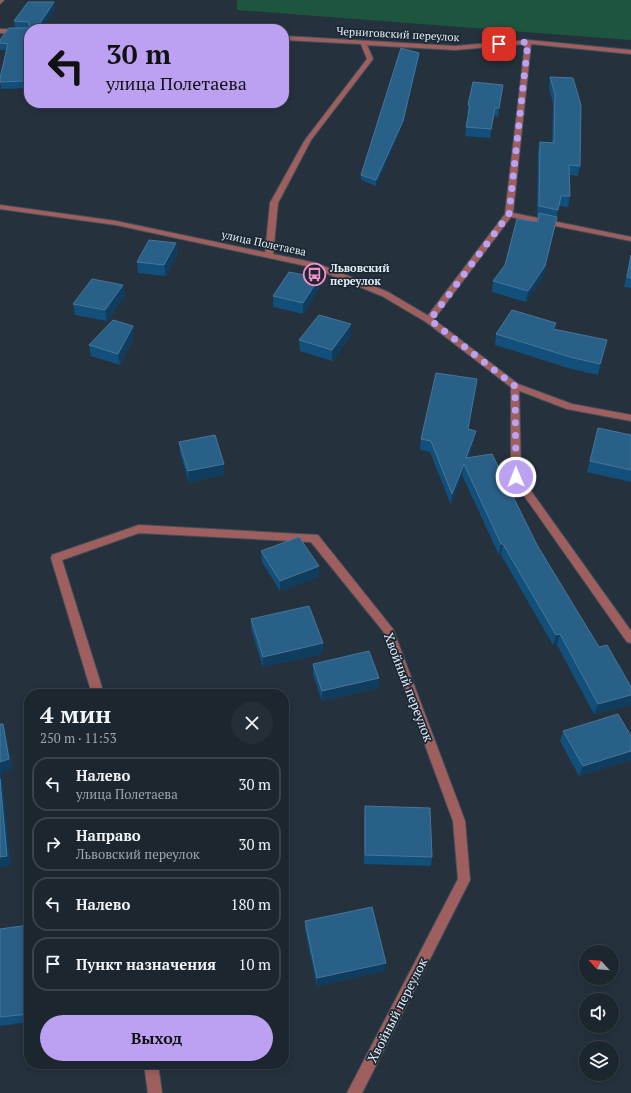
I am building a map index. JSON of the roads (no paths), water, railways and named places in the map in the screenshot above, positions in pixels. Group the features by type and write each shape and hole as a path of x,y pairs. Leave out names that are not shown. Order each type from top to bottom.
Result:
{"street":[{"path":"0,31 24,32"},
{"name":"Черниговский переулок","path":"289,38 455,48 528,42 631,52"},
{"path":"430,320 509,214 528,42"},
{"path":"269,254 274,203 308,140 370,59 363,43"},
{"name":"улица Полетаева","path":"0,207 116,223 269,254 313,265 385,294 430,320 515,386 570,407 631,418"},
{"path":"509,214 631,239"},
{"path":"515,386 516,477 631,639"},
{"name":"Хвойный переулок","path":"96,689 56,558 138,529 314,538 388,629 459,821 464,880 354,1093"},
{"path":"153,1069 155,1093"}],"place":[{"name":"Львовский переулок","path":"314,274"}]}
